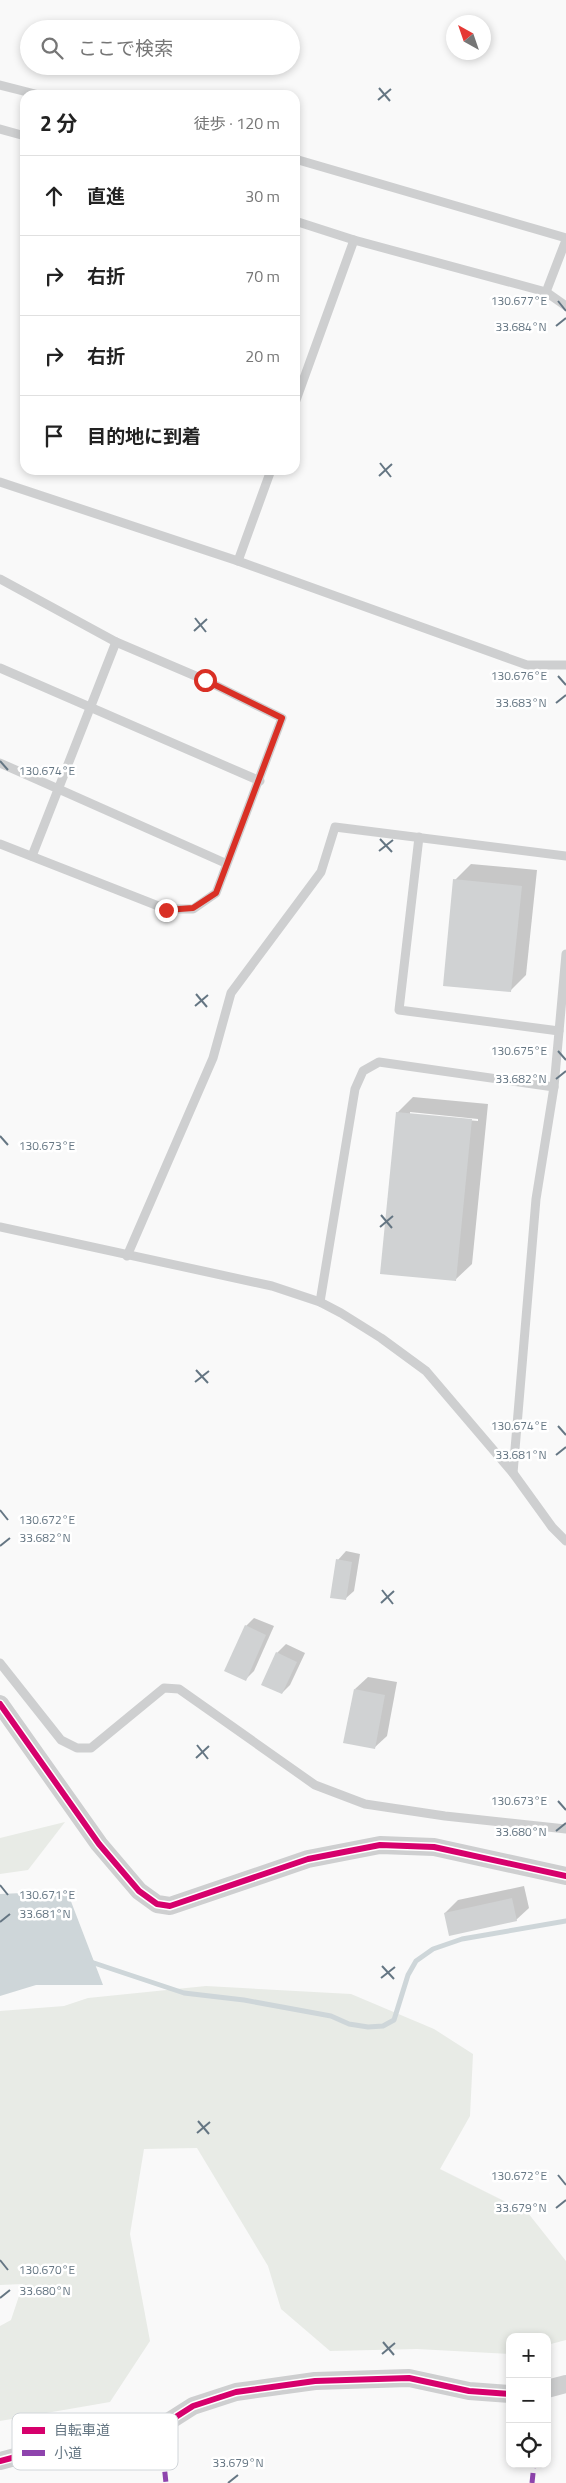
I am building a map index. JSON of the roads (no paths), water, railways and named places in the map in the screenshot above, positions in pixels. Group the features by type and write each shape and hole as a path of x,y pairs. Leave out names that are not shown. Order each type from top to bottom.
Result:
{"street":[{"path":"0,1704 99,1844 139,1891 158,1904 170,1906 308,1859 380,1845 434,1847 566,1876"},
{"path":"178,2415 193,2406 236,2392 314,2381 409,2378 469,2392 506,2394"},
{"path":"551,2388 566,2384"}],"lane":[{"path":"0,86 20,91"},
{"path":"0,128 20,134"},
{"path":"300,160 566,240 546,292"},
{"path":"300,224 546,292 566,306"},
{"path":"300,389 354,240"},
{"path":"238,562 269,475"},
{"path":"0,482 238,562 527,665 566,665"},
{"path":"0,579 116,642 205,680 282,718 260,781 225,864 216,893 193,908 166,910 0,844"},
{"path":"32,856 116,642"},
{"path":"0,668 92,706 260,781"},
{"path":"0,763 225,864"},
{"path":"127,1256 213,1058 231,993 321,872 335,827 566,856"},
{"path":"419,837 399,1010 559,1031"},
{"path":"513,1473 536,1199 554,1087 566,954"},
{"path":"320,1302 355,1089 363,1071 380,1062 554,1087"},
{"path":"0,1227 272,1286 320,1302 381,1338 426,1371 513,1473 552,1526 566,1541"},
{"path":"0,1663 61,1740 77,1748 91,1748 164,1688 179,1689 315,1785 364,1804 445,1816 566,1829"}],"waterway":[{"path":"88,1961 184,1993 244,2000 331,2016 349,2024 368,2027 383,2026 394,2020 408,1975 416,1961 433,1949 462,1939 566,1921"}]}
